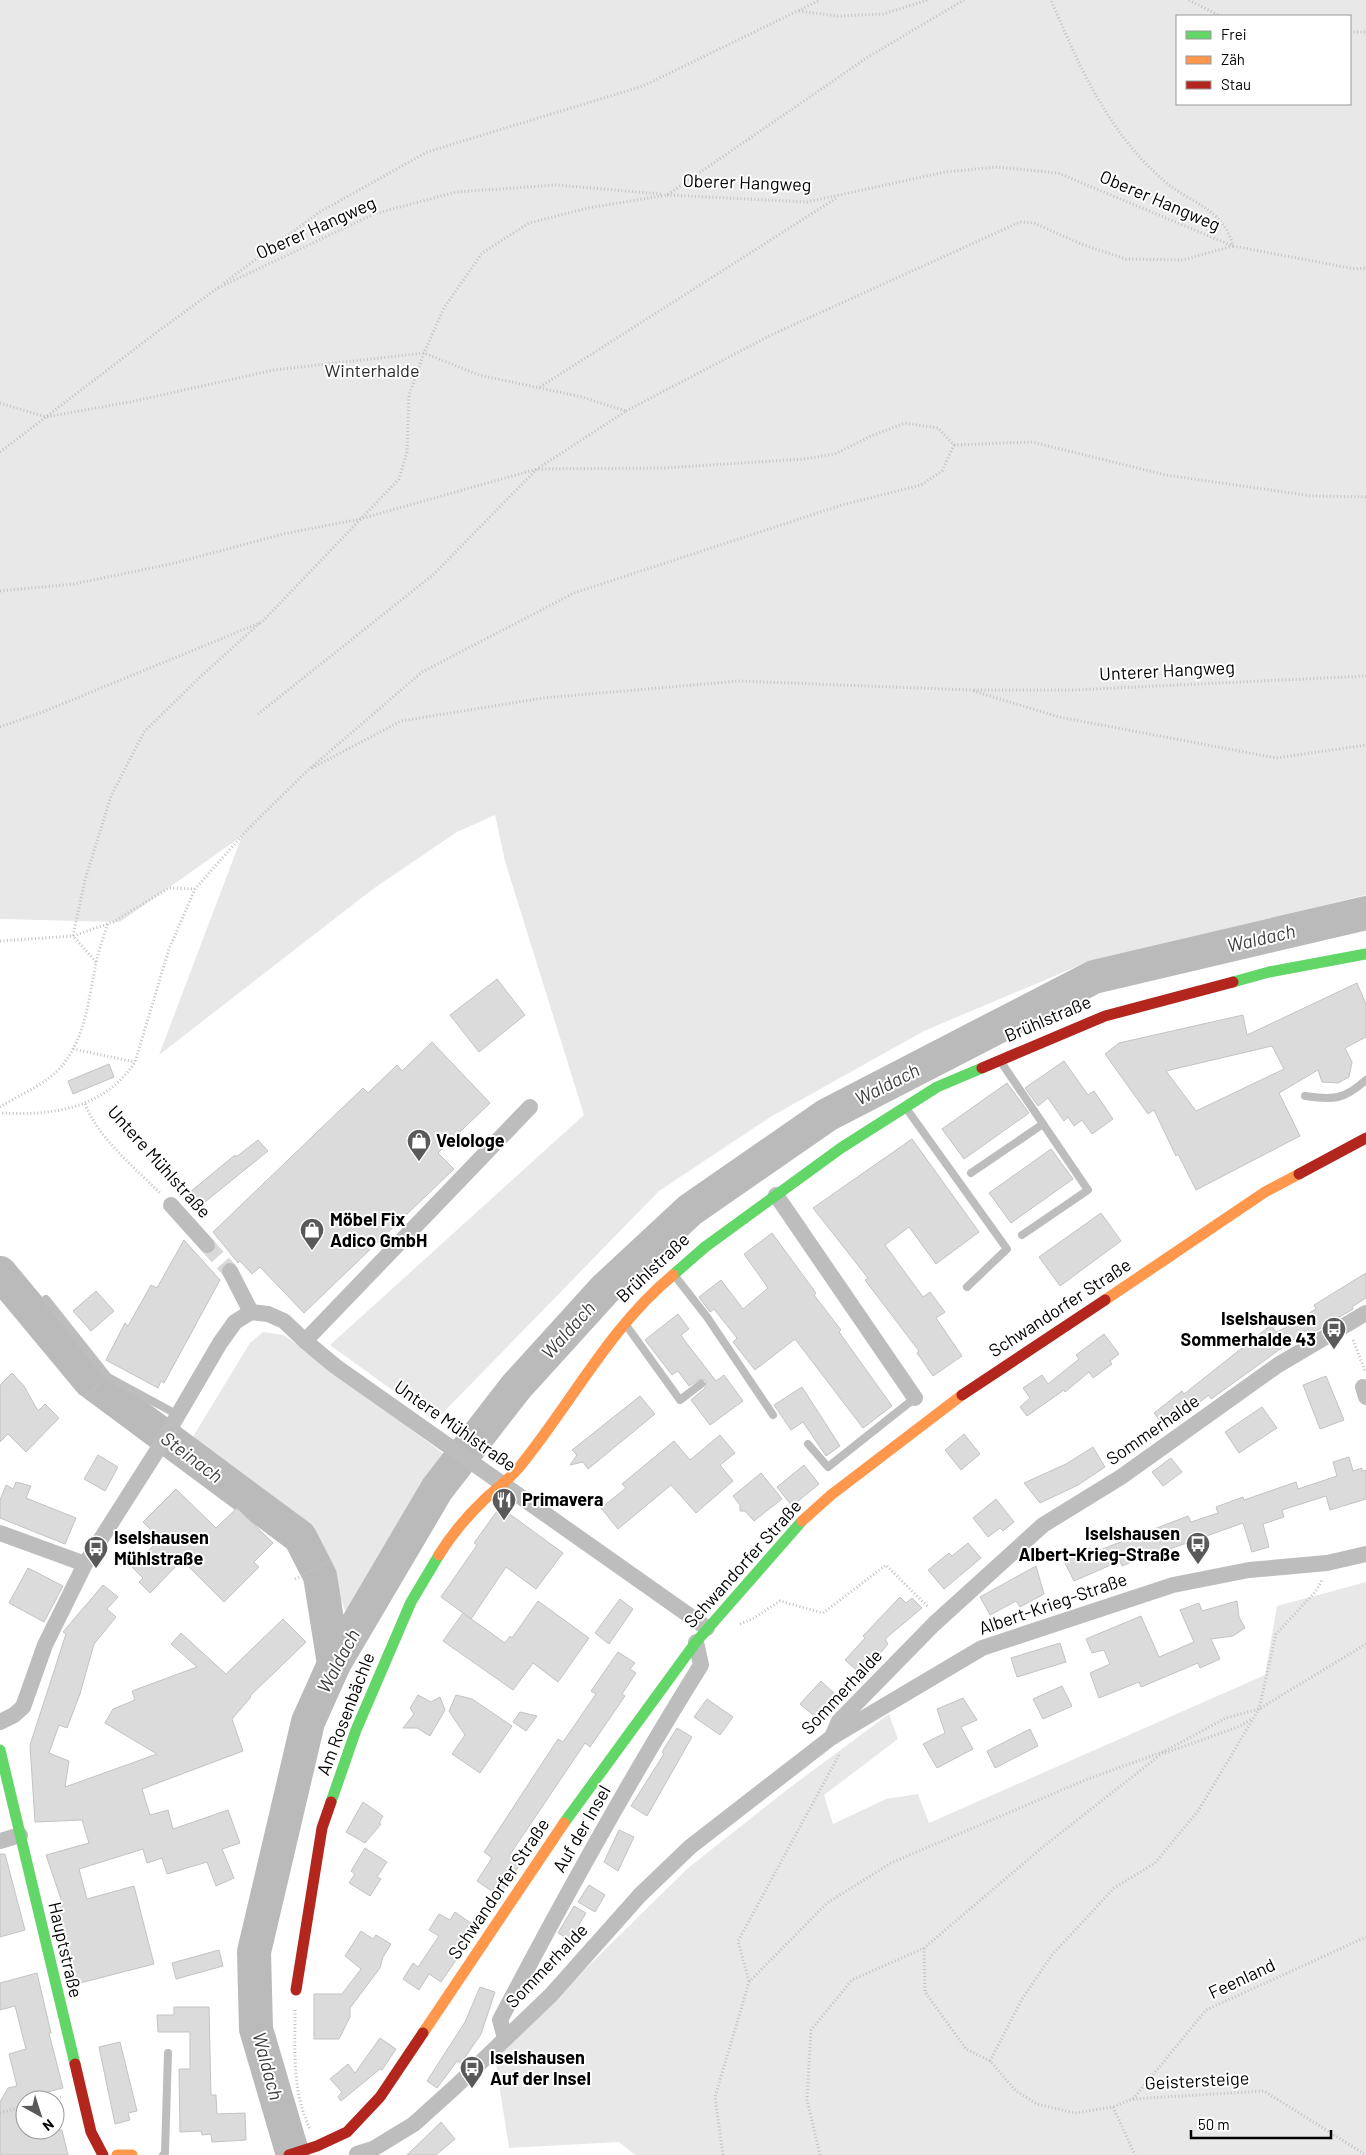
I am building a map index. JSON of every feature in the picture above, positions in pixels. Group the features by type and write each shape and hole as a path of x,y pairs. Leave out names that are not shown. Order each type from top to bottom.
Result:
{"main road":[{"name":"Brühlstraße","path":"502,1483 520,1467 625,1323 652,1292 705,1246 841,1148 904,1107 937,1087 1105,1016 1269,972 1366,954"},
{"name":"Schwandorfer Straße","path":"289,2155 317,2146 347,2132 380,2097 555,1836 696,1642 798,1526 830,1495 929,1417 1265,1192 1366,1138"},
{"name":"Am Rosenbächle","path":"296,1990 322,1828 356,1730 411,1602 451,1536 502,1483"},
{"name":"Hauptstraße","path":"0,1750 91,2132 102,2155"},
{"path":"116,2155 132,2155"}],"street":[{"path":"304,1341 530,1107"},
{"path":"776,1195 915,1398"},
{"name":"Untere Mühlstraße","path":"172,1206 207,1245"},
{"path":"0,1722 14,1715 23,1707 45,1645 85,1564 155,1454 220,1343 236,1322 251,1312 230,1271"},
{"name":"Untere Mühlstraße","path":"251,1312 268,1314 284,1321 304,1341 442,1442 707,1628"},
{"name":"Sommerhalde","path":"357,2155 373,2149 414,2124 550,1994 640,1896 690,1847 832,1737 839,1721 940,1619 1043,1525 1121,1477 1278,1364 1366,1313"},
{"path":"0,1533 85,1564"},
{"name":"Albert-Krieg-Straße","path":"832,1737 982,1648 1173,1585 1249,1570 1327,1563 1366,1554"},
{"name":"Auf der Insel","path":"505,2038 500,2020 556,1914 656,1738 702,1665 696,1642"},
{"path":"0,1842 20,1835"},
{"path":"347,2132 357,2155"}],"lane":[{"path":"1000,1061 1088,1190 1022,1235"},
{"path":"1305,1096 1331,1100 1355,1090 1366,1080"},
{"path":"904,1107 1007,1249 967,1287"},
{"path":"972,1173 1043,1124"},
{"path":"673,1274 707,1317 773,1416"},
{"path":"46,1299 108,1377 174,1421"},
{"path":"625,1323 680,1400 701,1384"},
{"path":"808,1444 828,1467 915,1398"},
{"path":"163,2155 165,2153 168,2053"}],"path":[{"path":"0,452 318,213 427,152 643,86 820,0"},
{"path":"798,11 838,16 883,14 928,0"},
{"path":"73,936 85,880 111,796 144,732 200,677 262,622 399,479 407,452 409,395 424,353 444,308 482,253 529,223 588,208 667,195 868,57 964,0"},
{"path":"258,714 434,574 537,469 626,411 771,335 1020,222 1034,223 1081,244 1126,259 1183,260 1233,246 1229,230 1219,218 1171,187 1142,162 1111,120 1078,64 1051,0"},
{"path":"1189,0 1218,15"},
{"path":"1351,32 1366,32"},
{"name":"Oberer Hangweg","path":"218,288 374,214 456,192 556,185 667,195 807,202 945,172 997,167 1058,173 1233,246 1355,269 1366,268"},
{"path":"539,388 840,195"},
{"path":"0,403 46,417 135,402 274,370 424,353 480,375 582,397 626,411"},
{"path":"0,591 74,584 175,563 283,534 360,519 537,469 664,468 804,459 835,454 906,423 938,428 954,445 1032,442 1166,476 1312,496 1366,497"},
{"path":"0,1113 37,1115 85,1104 113,1088 125,1077 135,1062 169,949 195,889 248,829 307,771 422,672 574,593 842,505 921,485 942,471 954,445"},
{"path":"0,727 46,711 262,622"},
{"name":"Unterer Hangweg","path":"970,690 1073,690 1366,676"},
{"path":"307,771 401,722 543,698 739,681 970,690 1059,717 1276,758 1366,745"},
{"path":"0,941 73,936 108,923 170,888 195,889"},
{"path":"0,1108 48,1078 60,1068 73,1049 82,1025 96,962 108,923"},
{"path":"73,936 96,962"},
{"path":"73,1049 135,1062"},
{"name":"Untere Mühlstraße","path":"85,1104 91,1119 113,1146 172,1206"},
{"path":"1346,1323 1365,1385"},
{"path":"84,1397 108,1377"},
{"path":"295,1579 327,1562"},
{"path":"990,2061 1022,1998 1052,1955 1114,1888 1155,1863 1198,1811 1259,1709 1276,1634 1316,1591 1327,1563"},
{"path":"736,1626 754,1618 780,1600 823,1613 886,1565 940,1619"},
{"path":"820,2155 807,2100 811,2030 852,1980 924,1948 1044,1846 1165,1752 1226,1718 1259,1709 1366,1644"},
{"path":"723,2155 715,2097 749,1982 827,1903 891,1862 1085,1780 1238,1727 1254,1718"},
{"path":"749,1982 738,1941 839,1756"},
{"name":"Feenland","path":"1132,2099 1206,2010 1366,1937"},
{"path":"924,1948 925,1992 966,2049 990,2061 1016,2091 1037,2104 1075,2113 1113,2107 1132,2099"},
{"path":"296,1990 296,2076 302,2112 317,2146"},
{"name":"Geistersteige","path":"1132,2099 1264,2091 1366,2154"},
{"path":"1113,2107 1135,2155"},
{"path":"0,2113 15,2109"}],"green space":[{"name":"Winterhalde","path":"0,0 1366,0 1366,895 1085,963 924,1031 772,1116 659,1191 435,1421 330,1345 584,1115 505,861 495,815 457,832 373,889 159,1055 242,836 120,922 0,919"},
{"path":"263,1332 284,1335 448,1457 352,1629 314,1528 191,1440 250,1343"},
{"path":"1366,1582 1366,2155 635,2155 619,2142 509,2148 495,2058 688,1868 788,1789 889,1714 898,1739 824,1795 833,1824 886,1799 918,1794 929,1823 1265,1675 1277,1606"}],"building":[{"path":"497,979 525,1015 479,1052 450,1015"},
{"path":"1357,983 1366,1004 1366,1037 1345,1048 1352,1062 1349,1077 1338,1083 1322,1082 1318,1070 1279,1093 1300,1136 1196,1190 1178,1154 1176,1156 1154,1110 1148,1114 1105,1054 1119,1043 1243,1015 1247,1035","holes":["1272,1046 1284,1069 1196,1111 1166,1071"]},
{"path":"432,1042 490,1103 438,1153 454,1169 304,1313 260,1267 252,1274 240,1261 238,1263 213,1232 363,1088 368,1093 397,1065 402,1071"},
{"path":"1064,1061 1088,1095 1094,1091 1113,1119 1092,1134 1082,1120 1074,1126 1068,1117 1064,1121 1048,1098 1038,1106 1025,1088"},
{"path":"109,1064 114,1077 73,1094 68,1081"},
{"path":"1007,1083 1029,1113 964,1159 942,1129"},
{"path":"912,1139 979,1232 936,1264 909,1227 885,1245 923,1297 930,1292 945,1312 936,1318 962,1356 933,1376 917,1353 919,1351 865,1280 868,1278 813,1208"},
{"path":"258,1140 268,1151 195,1210 184,1197 235,1155 236,1157"},
{"path":"1051,1149 1073,1179 1011,1223 989,1193"},
{"path":"1101,1213 1121,1241 1060,1286 1039,1257"},
{"path":"772,1233 816,1293 814,1295 841,1330 839,1332 892,1406 863,1428 795,1339 755,1370 733,1342 737,1338 714,1309 710,1312 699,1297 721,1280 743,1309 768,1288 744,1254"},
{"path":"184,1240 220,1280 164,1383 161,1381 158,1388 106,1360 125,1323 128,1326 151,1285 157,1288"},
{"path":"1366,1273 1366,1298 1352,1307 1353,1309 1311,1334 1308,1329 1211,1399 1209,1395 1166,1428 1154,1413 1182,1391 1184,1394 1271,1325 1276,1332 1285,1328 1316,1309 1314,1305"},
{"path":"96,1291 114,1311 91,1331 73,1311"},
{"path":"678,1314 689,1329 681,1335 685,1341 716,1381 724,1375 743,1401 710,1425 691,1400 705,1388 706,1381 700,1379 689,1386 678,1371 672,1375 645,1340"},
{"path":"1104,1334 1119,1354 1110,1361 1112,1364 1093,1378 1089,1372 1065,1392 1064,1390 1027,1416 1020,1407 1030,1398 1023,1388 1042,1375 1048,1384 1079,1359 1076,1355"},
{"path":"12,1373 24,1386 38,1411 45,1404 59,1418 26,1452 8,1434 0,1442 0,1385"},
{"path":"1326,1376 1344,1420 1320,1429 1303,1385"},
{"path":"802,1387 840,1446 826,1456 803,1422 791,1430 774,1405"},
{"path":"640,1396 655,1414 588,1469 583,1462 570,1465 577,1455 572,1450"},
{"path":"1262,1407 1277,1428 1239,1453 1225,1432"},
{"path":"964,1434 980,1454 961,1470 945,1450"},
{"path":"720,1435 735,1453 720,1465 733,1481 696,1513 671,1485 618,1529 601,1508 626,1488 622,1484 674,1441 690,1460"},
{"path":"1093,1447 1105,1467 1078,1485 1040,1503 1024,1483 1066,1464"},
{"path":"98,1455 118,1467 105,1491 84,1479"},
{"path":"1349,1457 1353,1471 1362,1468 1362,1471 1366,1470 1366,1499 1330,1510 1326,1496 1282,1510 1284,1517 1263,1524 1269,1547 1252,1552 1243,1523 1164,1551 1164,1549 1122,1566 1120,1561 1074,1581 1063,1559 1090,1548 1092,1553 1188,1516 1191,1522 1218,1513 1216,1507 1243,1497 1244,1500 1296,1482 1298,1489 1337,1476 1333,1462"},
{"path":"1171,1458 1182,1472 1163,1486 1152,1472"},
{"path":"804,1465 819,1484 792,1506 777,1487"},
{"path":"761,1473 782,1499 754,1521 745,1511 740,1511 740,1505 733,1496"},
{"path":"16,1482 31,1486 26,1498 76,1518 65,1544 0,1518 0,1500 6,1485 13,1489"},
{"path":"176,1489 216,1528 237,1508 273,1543 254,1562 259,1567 224,1602 182,1560 150,1593 139,1582 143,1578 132,1567 160,1539 143,1522"},
{"path":"996,1499 1014,1522 1003,1531 1000,1528 988,1537 973,1518"},
{"path":"500,1507 563,1553 536,1589 506,1567 471,1619 441,1597 477,1545 474,1543"},
{"path":"968,1543 981,1558 944,1589 928,1570 949,1553 952,1556"},
{"path":"1036,1566 1044,1594 1020,1607 1016,1601 990,1615 980,1597"},
{"path":"28,1568 63,1586 44,1622 9,1603"},
{"path":"103,1585 118,1597 107,1609 116,1617 94,1644 80,1694 67,1728 59,1725 49,1753 69,1761 65,1787 157,1754 105,1723 113,1709 135,1700 132,1691 197,1667 171,1644 181,1633 226,1674 283,1619 306,1642 250,1696 232,1719 243,1751 142,1789 150,1815 168,1810 173,1829 228,1810 240,1843 222,1849 234,1878 216,1886 207,1862 167,1874 162,1858 147,1863 143,1849 79,1869 87,1899 134,1886 154,1964 76,1984 57,1906 63,1905 46,1855 89,1843 82,1820 35,1822 30,1745 66,1634 63,1632"},
{"path":"900,1597 906,1603 912,1598 922,1608 885,1639 888,1644 862,1675 845,1660 865,1638 863,1636"},
{"path":"620,1599 633,1609 609,1644 595,1633"},
{"path":"538,1601 589,1638 558,1682 533,1663 513,1690 443,1641 463,1613 505,1643 510,1636 512,1638"},
{"path":"1237,1601 1239,1617 1245,1628 1233,1636 1211,1639 1220,1659 1200,1668 1198,1663 1141,1687 1139,1682 1099,1698 1090,1673 1110,1664 1104,1650 1092,1653 1086,1639 1141,1616 1159,1657 1194,1642 1180,1610 1199,1603 1202,1611"},
{"path":"1060,1643 1066,1662 1017,1677 1011,1658"},
{"path":"618,1652 635,1663 630,1669 636,1673 622,1694 625,1696 590,1747 585,1743 509,1856 521,1863 499,1896 477,1881 492,1858 484,1852 558,1739 563,1742 596,1694 591,1691"},
{"path":"821,1681 838,1697 818,1719 800,1704"},
{"path":"1062,1686 1072,1706 1043,1719 1033,1699"},
{"path":"418,1695 431,1702 440,1697 445,1710 430,1736 417,1728 403,1728 414,1714 410,1708"},
{"path":"456,1695 472,1699 512,1726 480,1773 452,1754 465,1735 449,1711"},
{"path":"963,1698 977,1720 961,1727 973,1749 937,1768 923,1744 945,1733 937,1709"},
{"path":"707,1699 733,1717 720,1735 694,1717"},
{"path":"520,1712 537,1716 526,1731 513,1722"},
{"path":"677,1728 692,1737 647,1816 631,1806 664,1754 662,1752"},
{"path":"1030,1729 1038,1746 995,1768 987,1751"},
{"path":"363,1802 383,1816 379,1823 381,1824 365,1843 346,1832"},
{"path":"619,1830 634,1837 618,1871 604,1862"},
{"path":"365,1848 387,1862 377,1877 381,1879 370,1896 349,1883 355,1874 351,1871"},
{"path":"0,1854 5,1854 25,1930 0,1937"},
{"path":"589,1885 605,1895 595,1912 578,1902"},
{"path":"574,1906 586,1913 570,1940 558,1933"},
{"path":"455,1912 478,1928 441,1982 429,1974 419,1990 403,1979 413,1963 418,1967 439,1936 429,1930 439,1914 450,1920"},
{"path":"361,1931 373,1939 376,1935 391,1944 383,1957 380,1968 350,2008 350,2017 339,2039 314,2039 314,1994 342,1994 361,1969 345,1956"},
{"path":"219,1950 223,1966 176,1979 172,1963"},
{"path":"37,1973 51,2033 49,2033 63,2088 55,2090 15,2090 15,2140 64,2140 68,2155 0,2155 0,2102 8,2088 17,2086 9,2054 26,2049 15,2006 0,2010 0,1983"},
{"path":"480,1987 495,1992 481,2034 461,2063 457,2061 437,2088 427,2081 465,2022"},
{"path":"174,2007 209,2007 211,2095 216,2095 217,2114 245,2113 246,2140 212,2142 211,2134 202,2135 201,2131 180,2132 179,2069 190,2069 190,2032 158,2032 157,2015 174,2015"},
{"path":"380,2038 396,2049 382,2070 380,2069 341,2101 338,2097 342,2092 330,2079 348,2064 355,2073"},
{"path":"120,2042 137,2111 128,2113 130,2120 115,2124 99,2047"},
{"path":"441,2122 455,2139 436,2155 407,2155"}],"waterway":[{"name":"Waldach","path":"293,2155 256,2029 254,1952 308,1722 334,1664 437,1489 516,1387 605,1289 690,1210 827,1115 1094,977 1366,913"},
{"name":"Steinach","path":"0,1273 90,1381 300,1537 320,1576 334,1664"}],"tunnel":[{"path":"207,1245 230,1271"}],"traffic: fast":[{"path":"1233,982 1269,972 1366,954"},
{"path":"673,1275 705,1247 841,1148 937,1087 982,1068"},
{"path":"564,1823 696,1642 802,1521"},
{"path":"331,1802 356,1730 411,1602 439,1555"},
{"path":"0,1750 75,2064"}],"traffic: slow":[{"path":"1105,1300 1265,1192 1299,1174"},
{"path":"439,1555 472,1512 521,1465 611,1341 630,1318 673,1275"},
{"path":"802,1521 831,1495 962,1395"},
{"path":"423,2033 564,1823"},
{"path":"117,2155 132,2155"}],"traffic: jam":[{"path":"982,1068 1105,1016 1233,982"},
{"path":"1299,1174 1366,1138"},
{"path":"962,1395 1105,1300"},
{"path":"296,1990 322,1828 331,1802"},
{"path":"289,2155 317,2146 347,2132 380,2097 423,2033"},
{"path":"75,2064 91,2132 103,2155"}],"place":[{"name":"Velologe","path":"419,1162"},
{"name":"Möbel Fix Adico GmbH","path":"312,1251"},
{"name":"Iselshausen Sommerhalde 43","path":"1334,1350"},
{"name":"Primavera","path":"504,1521"},
{"name":"Iselshausen Albert-Krieg-Straße","path":"1198,1565"},
{"name":"Iselshausen Mühlstraße","path":"96,1569"},
{"name":"Iselshausen Auf der Insel","path":"472,2089"}]}
